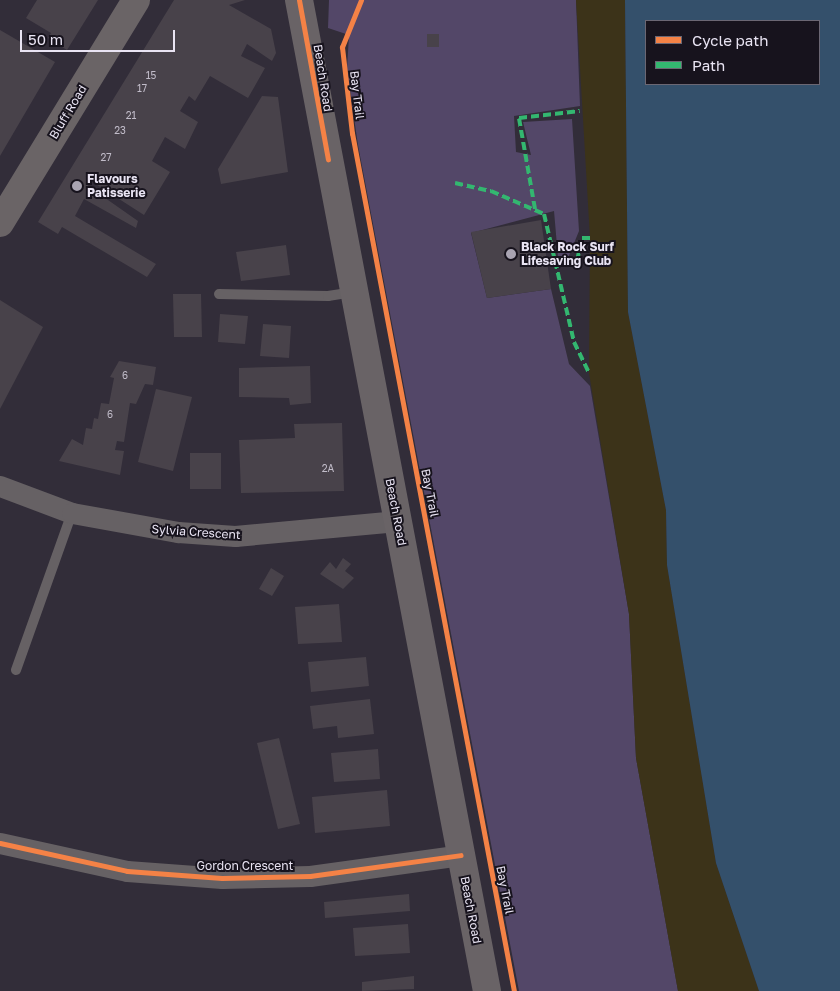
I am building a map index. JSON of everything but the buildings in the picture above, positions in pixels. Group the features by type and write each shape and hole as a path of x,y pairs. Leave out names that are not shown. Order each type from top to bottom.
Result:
{"main road":[{"name":"Bluff Road","path":"3,213 136,0"},
{"name":"Beach Road","path":"299,0 487,991"},
{"name":"Beach Road","path":"306,33 314,0"}],"street":[{"name":"Sylvia Crescent","path":"0,486 72,513 139,528 235,536 397,521"},
{"name":"Gordon Crescent","path":"0,843 127,871 222,878 310,876 461,855"}],"lane":[{"path":"219,294 328,296 355,292"},
{"path":"16,670 72,513"}],"shaded area":[{"path":"329,0 576,0 580,106 514,116 516,152 531,155 523,122 572,119 579,231 568,258 558,257 554,211 471,233 487,298 551,289 569,364 590,386 629,614 636,758 678,991 519,991 358,145 347,69 349,35 328,28"}],"sand":[{"path":"576,0 625,0 628,312 666,510 667,565 716,863 759,991 678,991 636,758 629,614 589,373 590,238"}],"water":[{"path":"625,0 840,0 840,991 759,991 716,863 667,565 666,510 628,312"}],"marked path":[{"path":"535,209 519,118 580,111"},
{"path":"455,183 491,191 544,214 574,342 589,373"},
{"path":"556,265 577,261 582,238 590,238"}],"cycle path":[{"path":"299,0 328,159"},
{"name":"Bay Trail","path":"361,0 342,47 352,133 514,991"},
{"path":"0,843 127,871 222,878 310,876 461,855"}],"place":[{"name":"Flavours Patisserie","path":"77,186"},
{"name":"Black Rock Surf Lifesaving Club","path":"511,254"}]}
